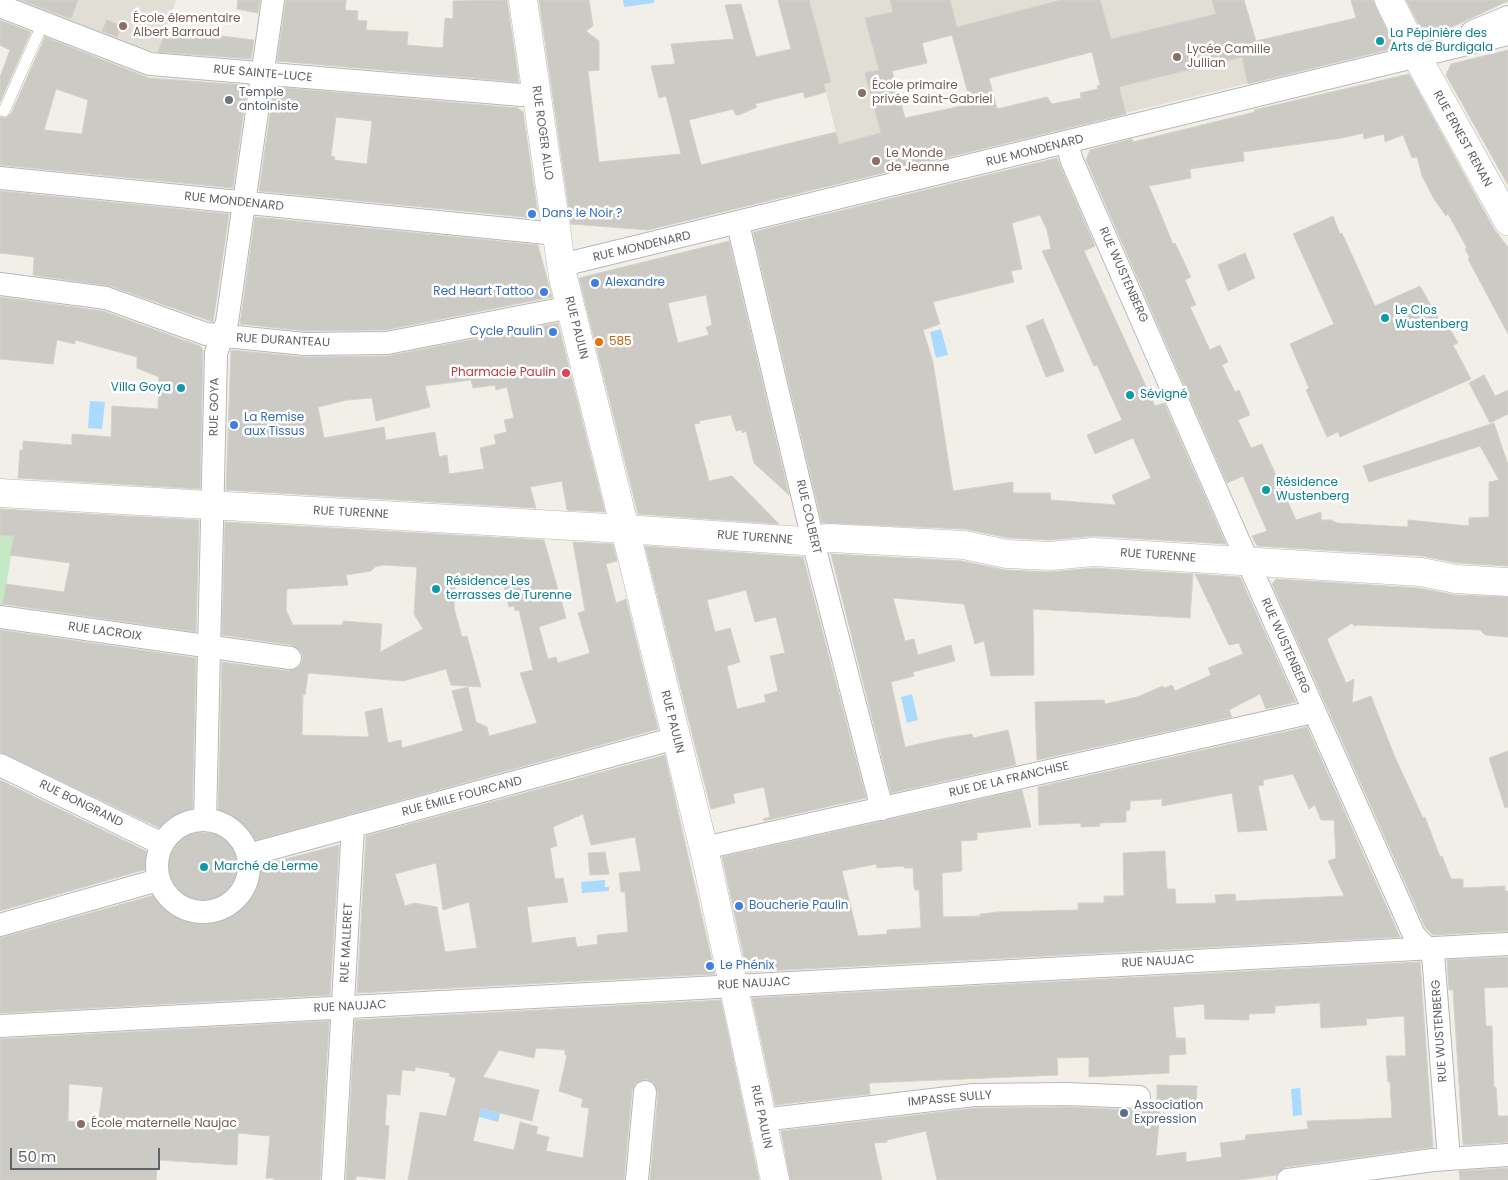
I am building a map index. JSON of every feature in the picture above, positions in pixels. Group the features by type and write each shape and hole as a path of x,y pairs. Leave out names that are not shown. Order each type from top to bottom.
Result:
{"street":[{"name":"RUE GOYA","path":"205,820 216,352 227,322 273,0"},
{"name":"RUE ROGER ALLO","path":"523,0 562,265"},
{"name":"RUE ERNEST RENAN","path":"1389,0 1417,57 1508,221"},
{"name":"RUE SAINTE-LUCE","path":"0,6 150,64 522,95 537,93"},
{"path":"1417,57 1508,17"},
{"name":"RUE MONDENARD","path":"562,265 738,224 1508,34"},
{"name":"RUE WUSTENBERG","path":"1067,143 1072,161 1414,934 1434,954 1448,1159"},
{"name":"RUE MONDENARD","path":"0,178 557,234"},
{"name":"RUE COLBERT","path":"738,224 813,540 882,809"},
{"name":"RUE PAULIN","path":"562,265 704,848 775,1180"},
{"name":"RUE DURANTEAU","path":"0,284 106,298 206,334 304,344 381,343 571,307"},
{"name":"RUE TURENNE","path":"0,493 803,541 830,538 964,544 1007,554 1050,556 1093,552 1421,572 1456,580 1508,582"},
{"name":"RUE LACROIX","path":"0,617 290,658"},
{"name":"RUE DE LA FRANCHISE","path":"704,848 1304,714 1314,710"},
{"name":"RUE ÉMILE FOURCAND","path":"248,855 676,738"},
{"name":"RUE BONGRAND","path":"0,765 162,844"},
{"path":"205,820 220,823 233,830 242,841 248,855 250,869 246,883 239,895 228,905 215,911 201,913 187,910 170,898 158,880 157,861 162,844 170,834 180,826 192,821 205,820"},
{"name":"RUE MALLERET","path":"333,1180 353,826"},
{"path":"0,925 158,880"},
{"name":"RUE NAUJAC","path":"0,1026 1508,944"},
{"path":"637,1180 646,1092"},
{"name":"IMPASSE SULLY","path":"762,1120 974,1095 1068,1094 1139,1097"},
{"path":"1288,1180 1448,1159 1508,1155"}],"lane":[{"path":"4,111 42,23"}],"shaded area":[{"name":"École élementaire Albert Barraud","path":"14,0 176,0 158,53 116,40"},
{"name":"Lycée Camille Jullian","path":"778,0 1244,0 1266,79 1109,117 1092,52 966,85 952,35 922,43 927,63 892,71 917,164 839,144 824,84"}],"green space":[{"path":"0,535 14,536 3,606 0,606"}],"water":[{"path":"623,0 654,0 654,3 624,7"},
{"path":"941,329 948,355 936,358 930,332"},
{"path":"90,401 105,402 102,429 88,428"},
{"path":"912,694 918,720 907,723 901,697"},
{"path":"605,880 605,887 609,887 609,891 582,893 581,882"},
{"path":"1300,1088 1302,1115 1293,1116 1291,1089"},
{"path":"479,1105 501,1110 498,1122 476,1116"}],"building":[{"path":"21,0 78,0 71,19"},
{"path":"238,0 260,0 258,13 237,9"},
{"path":"286,0 346,0 345,10 358,11 357,20 367,21 366,30 408,32 407,45 443,48 445,18 453,19 453,1 507,0 519,82 277,61"},
{"path":"539,0 589,0 593,26 586,31 599,41 599,70 588,71 599,162 681,154 666,96 659,98 651,66 675,64 671,44 734,39 725,5 741,4 756,57 791,49 778,0 809,0 831,82 824,84 826,92 805,98 803,92 755,104 757,107 739,115 736,115 733,109 689,120 701,165 836,132 839,144 881,133 865,73 879,70 865,18 893,12 890,0 950,0 957,27 1061,0 1100,0 1111,39 1216,14 1212,0 1244,0 1256,41 1356,18 1351,0 1373,0 1392,41 1387,50 1248,84 1242,57 1134,83 1119,87 1126,114 648,230 571,224","holes":["952,35 971,104 905,118 892,71 927,63 922,43","1092,52 1100,85 1097,86 1098,89 1080,93 1081,98 1052,104 1047,97 997,109 989,78"]},
{"path":"1406,0 1508,0 1508,1 1426,39"},
{"path":"0,20 31,32 0,102 0,77 10,50 0,45"},
{"path":"107,20 122,26 117,37 102,31"},
{"path":"166,29 254,40 251,59 158,52"},
{"path":"45,37 149,78 245,85 247,88 233,188 0,165 0,117 5,118 11,114","holes":["56,89 88,100 82,134 44,130"]},
{"path":"1508,50 1508,185 1446,75 1451,64"},
{"path":"1409,74 1494,229 1508,247 1508,334 1468,259 1470,258 1465,249 1467,248 1448,214 1446,216 1434,199 1422,176 1417,157 1412,158 1403,135 1385,142 1384,134 1364,139 1363,133 1342,138 1243,152 1244,161 1190,169 1191,178 1149,186 1173,244 1175,243 1191,277 1185,280 1196,305 1190,307 1210,350 1220,345 1228,362 1222,365 1235,392 1239,390 1250,415 1238,420 1251,448 1262,444 1296,520 1321,512 1321,520 1331,520 1337,523 1408,527 1408,520 1469,526 1469,518 1489,517 1489,482 1499,480 1480,446 1369,482 1363,466 1494,423 1508,465 1508,566 1458,563 1422,556 1257,546 1252,536 1267,531 1243,476 1227,483 1086,160 1090,150 1132,139 1133,142 1255,112 1254,110"},
{"path":"274,87 518,108 523,112 538,214 534,218 259,191","holes":["336,117 372,121 367,164 334,160 335,157 331,156"]},
{"path":"1057,158 1095,246 1084,251 1155,406 1164,403 1226,544 1094,536 1050,540 1009,538 965,529 822,523 753,232","holes":["1040,215 1047,230 1051,249 1042,251 1094,366 1097,365 1122,420 1087,435 1095,454 1133,438 1151,478 1112,495 1116,505 1051,500 1050,493 1013,493 1013,482 953,491 933,362 923,330 940,324 933,302 1014,282 1011,271 1022,269 1012,223"]},
{"path":"0,191 229,214 213,322 110,286 33,275 34,257 0,253"},
{"name":"Le Clos Wustenberg","path":"1333,216 1375,306 1420,286 1444,328 1448,325 1458,343 1453,345 1471,379 1340,437 1338,432 1327,437 1306,390 1309,388 1290,344 1334,324 1293,234"},
{"path":"255,217 538,245 552,297 386,330 306,331 240,324"},
{"path":"729,241 789,495 754,463 746,431 742,433 742,430 736,431 731,415 699,421 700,423 694,424 709,481 732,476 779,524 638,514 579,278","holes":["706,295 712,325 706,327 709,335 678,343 668,303"]},
{"path":"1245,253 1255,278 1228,291 1218,265"},
{"path":"0,297 103,311 200,346 203,350 200,489 18,478 20,450 23,450 23,441 72,445 72,434 111,437 112,406 158,409 159,377 137,368 137,357 75,340 75,344 57,340 53,364 0,359"},
{"path":"1043,319 1064,371 1046,377 1026,326"},
{"path":"558,323 605,512 567,510 562,481 530,487 536,508 226,490 231,350 305,357 387,356","holes":["471,380 473,388 495,385 496,390 507,387 514,418 504,420 507,432 494,435 496,444 480,448 484,469 449,474 447,455 439,457 435,432 386,440 384,427 324,438 318,407 347,400 372,398 376,421 430,407 425,386"]},
{"path":"1484,375 1495,396 1508,390 1508,414 1490,423 1469,383"},
{"path":"0,509 199,520 196,632 3,604 6,584 64,592 70,563 10,555 14,536 0,535"},
{"path":"225,522 544,540 566,618 539,627 548,659 556,657 558,663 590,653 578,613 585,611 573,542 613,544 617,561 606,564 616,603 626,599 658,729 239,845 235,851 239,865 251,868 339,845 330,995 0,1013 0,938 162,893 168,889 171,883 167,870 154,867 0,911 0,780 156,856 169,855 174,850 175,844 173,837 168,832 0,752 0,630 196,658 192,820 198,831 204,833 211,832 216,827 218,820 222,662 289,671 300,666 303,659 302,653 292,645 222,635","holes":["383,565 417,567 414,614 423,629 380,652 382,624 343,621 343,625 293,625 286,610 287,589 348,585 346,575 371,571 375,567","491,579 492,584 503,582 509,607 514,606 515,611 519,610 533,670 520,673 537,723 489,736 487,727 476,722 468,687 452,691 463,731 402,748 401,740 388,743 382,708 365,712 369,737 302,735 303,694 305,695 308,673 403,681 446,669 451,685 481,687 467,636 462,637 454,608 455,587"]},
{"path":"645,546 803,557 866,798 764,821 763,819 770,817 764,787 733,794 735,803 711,809","holes":["746,590 755,622 776,617 785,653 770,656 778,691 764,695 766,702 737,709 727,666 740,662 730,628 715,632 707,600"]},
{"path":"831,554 962,561 1006,570 1049,572 1093,568 1193,574 1190,618 1033,609 1034,675 991,676 984,641 975,644 964,604 893,598 905,641 914,639 918,655 951,645 955,661 913,672 914,676 891,682 905,747 946,738 972,734 973,738 1008,730 1016,765 891,793"},
{"path":"1195,574 1240,577 1296,702 1266,709 1260,694 1229,710 1232,717 1037,760 1035,702 1104,700 1105,704 1137,697 1163,686 1164,688 1172,685 1175,691 1211,675 1208,668 1243,654 1239,643 1229,645"},
{"path":"1276,579 1419,588 1455,595 1508,597 1508,637 1485,635 1480,630 1354,626 1352,623 1327,639 1346,683 1354,679 1352,703 1371,696 1394,755 1423,818 1425,817 1440,857 1442,856 1451,879 1463,879 1463,888 1505,886 1505,891 1508,891 1508,931 1433,935 1425,927 1272,584"},
{"path":"1307,727 1400,937 747,972 722,857 1022,790 1031,827 977,833 977,840 961,841 962,871 942,873 943,917 980,916 980,914 999,912 1078,910 1078,903 1104,903 1104,896 1124,896 1123,853 1165,851 1167,889 1175,889 1176,904 1216,903 1215,895 1235,894 1236,901 1344,896 1328,861 1336,858 1334,820 1321,820 1315,805 1309,809 1293,774 1263,780 1264,785 1258,786 1267,830 1238,832 1232,793 1162,806 1162,799 1130,801 1130,810 1126,811 1126,822 1100,823 1100,826 1081,827 1081,823 1039,825 1038,787","holes":["876,864 877,868 904,866 904,868 913,868 914,887 915,890 919,890 921,928 887,930 887,934 858,936 842,871"]},
{"path":"1508,751 1508,807 1505,808 1489,758"},
{"path":"665,755 715,974 357,993 366,836","holes":["583,814 591,845 635,837 641,871 619,873 621,892 625,892 628,932 597,935 598,944 577,947 575,937 532,943 527,907 568,902 563,878 555,879 550,848 557,846 553,827","436,863 443,910 469,902 477,948 445,952 437,907 414,903 405,906 395,874"]},
{"path":"605,852 609,874 590,875 588,853"},
{"path":"1508,957 1508,987 1484,988 1486,1026 1492,1026 1494,1088 1496,1087 1498,1116 1508,1116 1508,1142 1463,1145 1453,990 1449,990 1447,960"},
{"path":"1420,962 1433,1147 1286,1167 1276,1175 1239,1180 937,1180 926,1131 887,1140 887,1142 874,1143 882,1180 790,1180 781,1131 975,1108 1068,1107 1138,1110 1160,1108 1156,1156 1186,1152 1186,1162 1222,1157 1220,1143 1245,1140 1246,1135 1308,1129 1307,1121 1392,1118 1386,1056 1406,1056 1404,1016 1366,1019 1367,1025 1321,1028 1320,1003 1275,1006 1275,1013 1249,1014 1249,1020 1205,1019 1204,1004 1173,1007 1176,1038 1185,1038 1186,1054 1169,1055 1169,1073 1089,1077 1089,1057 1057,1058 1058,1075 869,1083 870,1094 775,1105 752,998"},
{"path":"721,1000 759,1180 650,1180 658,1093 653,1082 646,1079 635,1084 632,1091 624,1180 408,1180 420,1112 446,1116 456,1078 449,1076 450,1073 415,1067 415,1071 402,1070 400,1095 387,1094 385,1125 389,1126 385,1179 356,1176 356,1180 346,1180 355,1020","holes":["536,1048 565,1050 565,1055 567,1055 559,1091 583,1099 581,1107 589,1108 583,1158 546,1151 549,1137 536,1134 538,1127 520,1122 514,1150 473,1141 481,1108 532,1121 539,1090 483,1077 499,1050 534,1058"]},
{"path":"329,1021 320,1180 274,1180 274,1178 266,1178 270,1136 238,1133 237,1165 158,1160 156,1180 0,1180 0,1039","holes":["69,1084 103,1087 98,1124 68,1121"]},
{"path":"1157,1085 1197,1086 1196,1104 1157,1102"},
{"path":"1508,1168 1508,1180 1460,1180 1459,1171"}],"place":[{"name":"École élementaire Albert Barraud","path":"123,26"},
{"name":"La Pépinière des Arts de Burdigala","path":"1380,41"},
{"name":"Lycée Camille Jullian","path":"1177,57"},
{"name":"École primaire privée Saint-Gabriel","path":"862,93"},
{"name":"Temple antoiniste","path":"229,100"},
{"name":"Le Monde de Jeanne","path":"876,161"},
{"name":"Dans le Noir ?","path":"532,214"},
{"name":"Alexandre","path":"595,283"},
{"name":"Red Heart Tattoo","path":"544,292"},
{"name":"Le Clos Wustenberg","path":"1385,318"},
{"name":"Cycle Paulin","path":"553,332"},
{"name":"585","path":"599,342"},
{"name":"Pharmacie Paulin","path":"566,373"},
{"name":"Villa Goya","path":"181,388"},
{"name":"Sévigné","path":"1130,395"},
{"name":"La Remise aux Tissus","path":"234,425"},
{"name":"Résidence Wustenberg","path":"1266,490"},
{"name":"Résidence Les terrasses de Turenne","path":"436,589"},
{"name":"Marché de Lerme","path":"204,867"},
{"name":"Boucherie Paulin","path":"739,906"},
{"name":"Le Phénix","path":"710,966"},
{"name":"Association Expression","path":"1124,1113"},
{"name":"École maternelle Naujac","path":"81,1124"}]}
